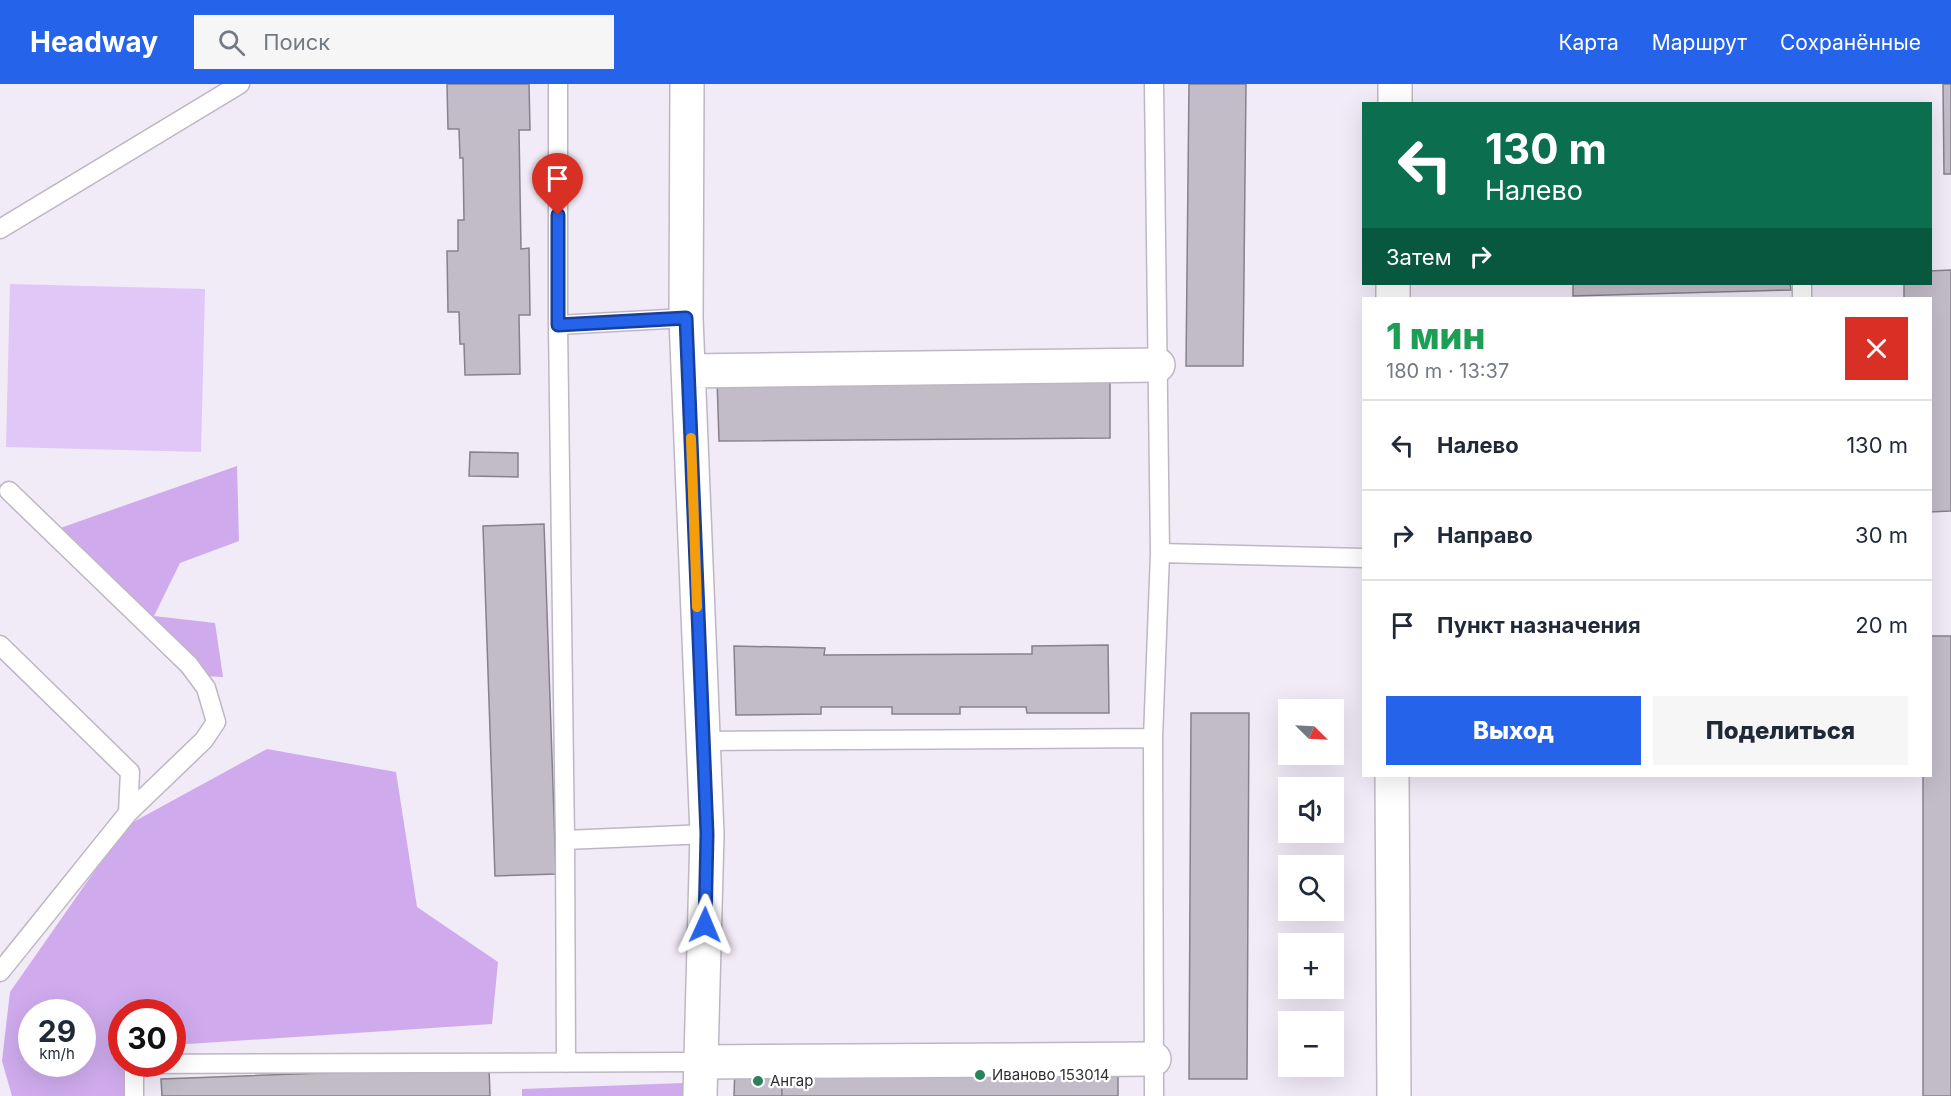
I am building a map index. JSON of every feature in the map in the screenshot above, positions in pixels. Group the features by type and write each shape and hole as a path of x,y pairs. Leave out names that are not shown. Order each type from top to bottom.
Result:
{"street":[{"path":"687,84 686,318 707,834 703,1062 700,1096"},
{"path":"1395,84 1395,102"},
{"path":"688,371 1158,365"},
{"path":"1392,777 1394,1096"},
{"path":"703,1062 1154,1059"}],"lane":[{"path":"0,229 240,84"},
{"path":"558,84 558,325 566,840 566,1063"},
{"path":"1154,84 1160,553 1153,738 1154,1096"},
{"path":"558,325 686,318"},
{"path":"0,972 128,813 204,740 216,722 206,688 189,665 9,491"},
{"path":"1160,553 1362,558"},
{"path":"0,645 130,772 128,813"},
{"path":"703,741 1153,738"},
{"path":"566,840 707,834"},
{"path":"134,1096 134,1064 703,1062"}],"shaded area":[{"path":"10,284 205,289 201,452 6,447"},
{"path":"237,466 239,541 180,563 154,616 215,623 223,677 184,675 46,533"},
{"path":"267,749 396,772 417,907 498,962 492,1024 186,1044 186,999 108,999 108,1077 129,1077 128,1096 12,1096 2,1061 10,992 126,826"},
{"path":"683,1083 683,1096 522,1096 522,1089"}],"building":[{"path":"447,84 529,84 530,130 519,130 521,249 529,248 530,315 519,315 520,374 465,375 464,344 460,344 459,312 448,312 447,251 458,251 458,220 464,220 463,158 460,158 459,129 448,129"},
{"path":"1189,84 1246,84 1243,366 1186,366"},
{"path":"1943,84 1951,84 1951,174 1944,174"},
{"path":"1951,270 1951,511 1932,512 1932,297 1904,297 1904,285 1932,285 1932,271"},
{"path":"1573,285 1790,285 1791,290 1573,296"},
{"path":"717,379 1110,379 1110,438 719,441"},
{"path":"470,452 518,453 518,477 469,476"},
{"path":"544,524 556,874 495,876 483,526"},
{"path":"1932,636 1951,636 1951,1096 1923,1096 1923,777 1932,777"},
{"path":"1108,645 1109,713 1027,713 1026,707 960,707 960,714 892,714 892,707 821,707 821,714 736,715 734,646 825,648 824,655 1032,654 1032,646"},
{"path":"1191,713 1249,713 1247,1079 1189,1079"},
{"path":"489,1067 490,1096 162,1096 161,1079"},
{"path":"735,1067 1118,1069 1118,1096 734,1096"},
{"name":"Ангар","path":"735,1067 781,1067 782,1096 734,1096"}],"slow traffic":[{"path":"691,438 697,607"}],"place":[{"name":"Иваново 153014","path":"980,1075"},
{"name":"Ангар","path":"758,1081"}],"route":[{"path":"558,215 558,325 686,318 707,834 705,925"}]}
